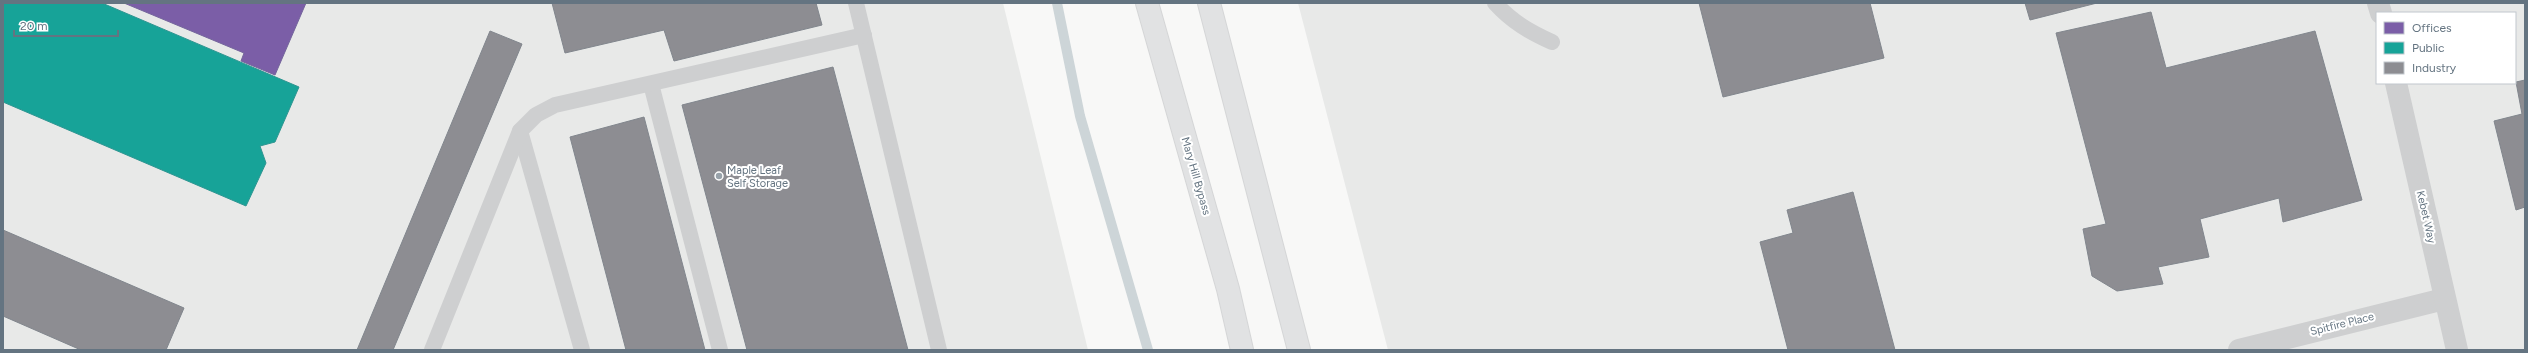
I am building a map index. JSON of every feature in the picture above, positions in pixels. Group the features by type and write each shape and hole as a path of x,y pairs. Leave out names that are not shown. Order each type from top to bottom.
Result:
{"highway":[{"name":"Mary Hill Bypass","path":"1147,3 1228,289 1242,350"},
{"path":"1209,3 1299,350"}],"street":[{"name":"Kebet Way","path":"2396,84 2444,299 2457,350"},
{"name":"Spitfire Place","path":"2239,350 2444,299"}],"lane":[{"path":"856,3 939,350"},
{"path":"1495,3 1508,18 1527,30 1552,42"},
{"path":"432,350 520,131 536,115 555,105 864,35"},
{"path":"651,84 720,350"},
{"path":"520,131 582,350"}],"shaded area":[{"path":"3,3 1003,3 1088,350 3,350"},
{"path":"1298,3 2525,3 2525,350 1388,350"}],"building: Offices":[{"path":"124,3 306,3 275,75 241,61 244,53"}],"building: Public":[{"path":"3,3 102,3 299,87 275,142 260,146 266,163 246,206 3,102"}],"building: Industry":[{"path":"552,3 816,3 822,25 674,61 664,30 565,53"},
{"path":"1699,3 1870,3 1884,58 1723,97"},
{"path":"2025,3 2097,3 2030,20"},
{"path":"2151,12 2166,68 2315,31 2362,200 2283,222 2279,198 2200,219 2209,257 2158,267 2163,284 2117,291 2092,276 2083,229 2106,224 2056,33"},
{"path":"490,31 522,44 393,350 357,350"},
{"path":"833,67 908,350 747,350 682,105"},
{"path":"2525,80 2525,207 2516,210 2494,121 2522,114 2516,82"},
{"path":"644,117 705,350 626,350 570,137"},
{"path":"1853,192 1895,350 1788,350 1760,242 1793,233 1787,210"},
{"path":"3,230 184,308 166,350 81,350 3,316"}],"waterway":[{"path":"1057,3 1080,116 1148,350"}],"place":[{"name":"Maple Leaf Self Storage","path":"719,176"}]}
